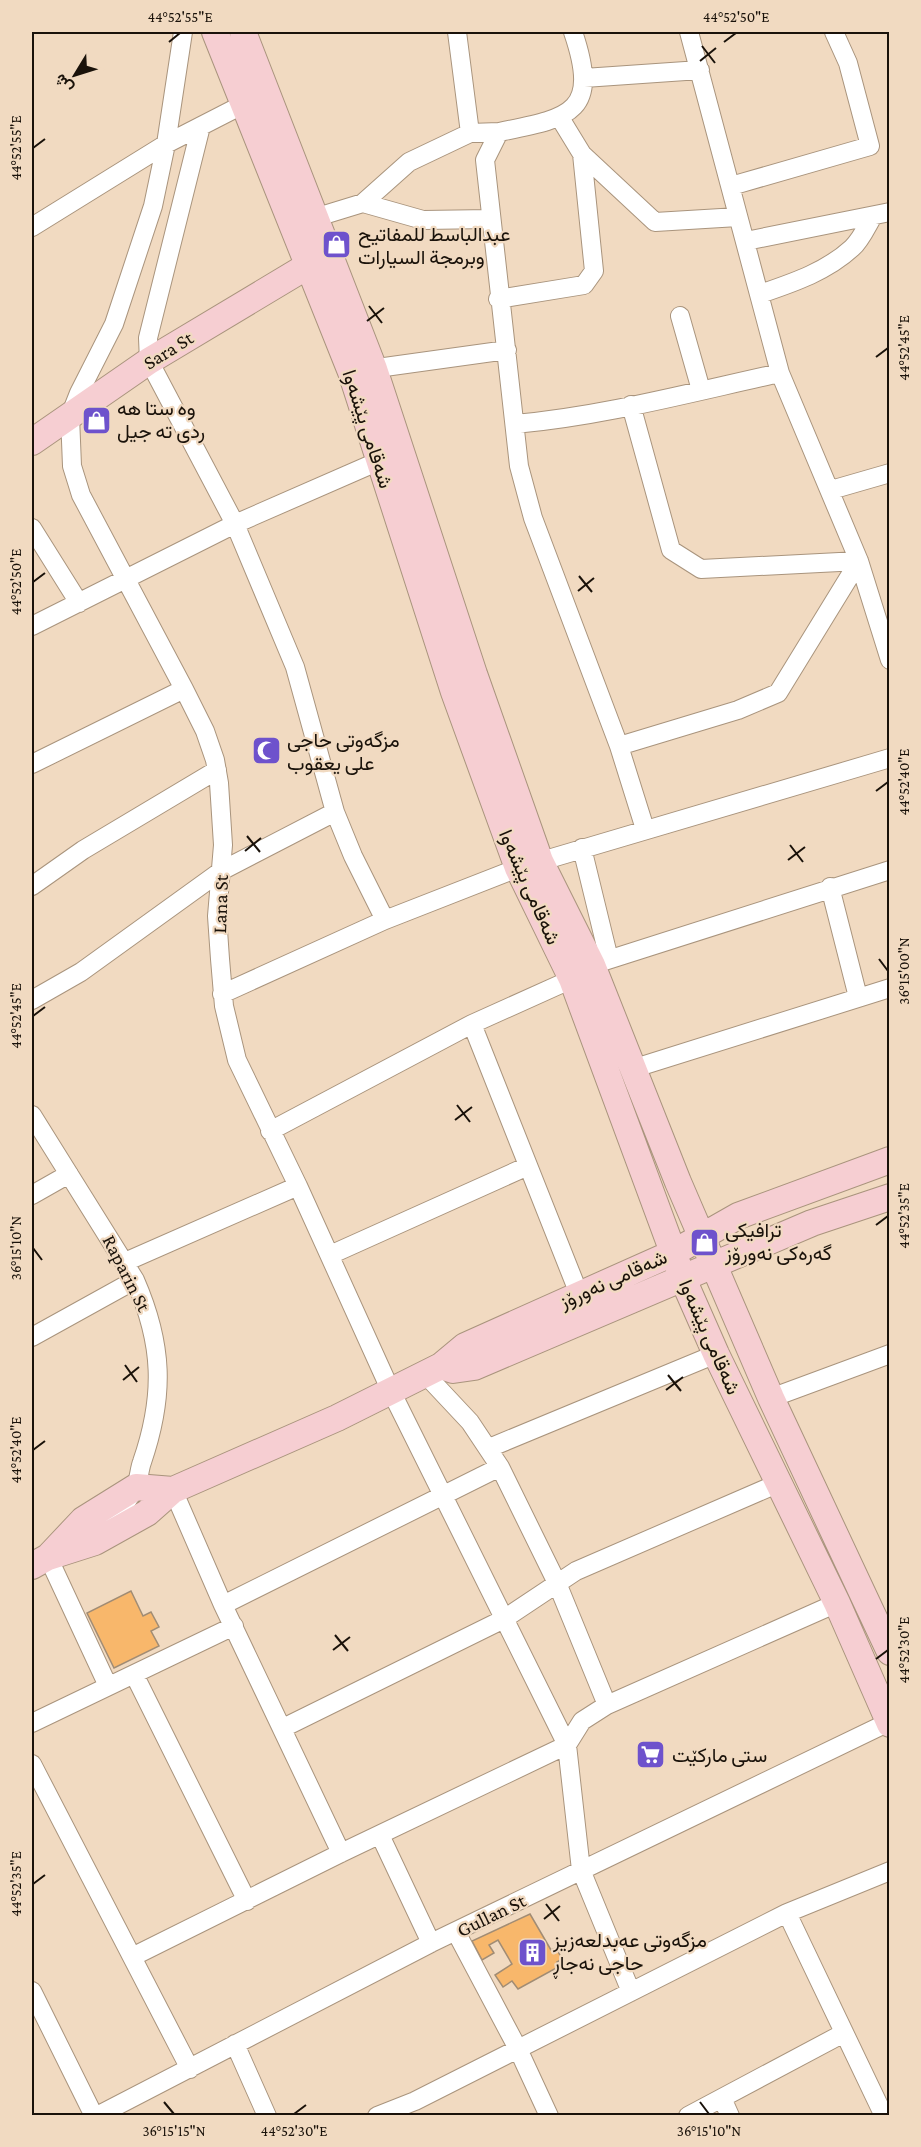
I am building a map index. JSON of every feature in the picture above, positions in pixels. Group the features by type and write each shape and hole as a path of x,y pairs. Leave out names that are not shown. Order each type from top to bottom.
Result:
{"main road":[{"name":"شەقامی پێشەوا","path":"215,32 309,265 363,370 379,461 454,692 529,864 591,968 635,1068 701,1236 771,1398 889,1651"},
{"name":"شەقامی پێشەوا","path":"243,32 314,218 363,370 474,674 529,864"},
{"name":"Sara St","path":"32,442 150,361 309,265"},
{"name":"شەقامی پێشەوا","path":"591,968 673,1253 683,1279 716,1354 837,1603 889,1723"},
{"name":"شەقامی نەورۆز","path":"40,1562 94,1542 147,1513 173,1490 337,1418 390,1389 433,1370 465,1346 673,1253 701,1236 777,1201 890,1160"},
{"name":"شەقامی نەورۆز","path":"433,1370 474,1367 812,1223 890,1197"},
{"name":"شەقامی نەورۆز","path":"136,1487 173,1490"},
{"path":"40,1562 83,1520 136,1487"}],"street":[{"path":"70,416 79,393 100,355 127,288 153,206 166,144 183,32"},
{"path":"456,32 470,133"},
{"path":"314,218 363,203 410,162 470,133 499,132 560,118 573,107 580,95 584,78 581,55 573,32"},
{"path":"689,32 780,373 859,561 890,660"},
{"path":"731,186 870,146 849,63 834,32"},
{"path":"584,78 699,70"},
{"path":"32,227 166,144 243,104"},
{"path":"560,118 582,154 655,222 738,217"},
{"path":"201,126 148,338 150,361 235,524 295,667 335,812 353,856 385,920"},
{"path":"499,132 485,160 498,299 507,350 519,466 534,518 619,746 645,829"},
{"path":"498,299 584,285 590,280 594,271 582,154"},
{"path":"363,203 423,220 490,219"},
{"path":"746,241 881,214"},
{"path":"760,294 803,279 832,264 854,246 881,214"},
{"path":"680,316 701,390"},
{"path":"363,370 507,350"},
{"path":"515,424 549,421 780,373"},
{"path":"631,405 671,550 701,569 859,561"},
{"name":"Lana St","path":"70,416 72,466 81,495 205,731 216,770 223,846 217,916 222,994 237,1060 298,1186 390,1389 567,1745"},
{"path":"32,626 235,524 379,461"},
{"path":"831,490 890,473"},
{"path":"32,528 79,603"},
{"path":"619,746 738,710 778,693 859,561"},
{"path":"32,764 184,689"},
{"path":"222,994 385,920 529,864 890,758"},
{"path":"32,886 83,850 216,770"},
{"path":"32,1000 81,972 221,871 335,812"},
{"path":"582,848 591,968"},
{"path":"270,1131 472,1024 591,968 830,887 890,870"},
{"path":"830,887 858,997"},
{"path":"635,1068 890,988"},
{"path":"472,1024 579,1294"},
{"name":"Raparin St","path":"32,1115 135,1280 148,1309 160,1365 158,1401 136,1487 94,1542"},
{"path":"330,1255 528,1166"},
{"path":"32,1195 69,1174"},
{"path":"125,1262 298,1186"},
{"path":"32,1337 135,1280"},
{"path":"489,1448 716,1354"},
{"path":"771,1398 890,1354"},
{"path":"433,1370 500,1467 558,1583 608,1705"},
{"path":"223,1605 500,1467"},
{"path":"283,1728 504,1619 576,1571 779,1483"},
{"path":"173,1490 223,1605 341,1853"},
{"path":"40,1562 108,1686"},
{"path":"132,1957 341,1853 567,1745 582,1721 608,1705 837,1603"},
{"path":"32,1723 234,1626"},
{"path":"134,1674 247,1901"},
{"name":"Gullan St","path":"104,2114 431,1943 889,1723"},
{"path":"567,1745 581,1870 631,1992"},
{"path":"32,1764 190,2069"},
{"path":"380,1835 431,1943"},
{"path":"377,2115 418,2108 518,2049 787,1913 890,1871"},
{"path":"787,1913 884,2115"},
{"path":"456,1932 518,2049 549,2115"},
{"path":"32,1991 104,2114"},
{"path":"687,2115 844,2033"},
{"path":"235,2044 267,2115"},
{"path":"722,2098 730,2115"}],"building":[{"path":"131,1591 143,1616 151,1612 159,1627 151,1631 159,1646 114,1668 87,1613"},
{"name":"مزگەوتی عەبدلعەزیز حاجی نەجاڕ","path":"530,1914 551,1950 556,1948 562,1959 557,1962 560,1966 518,1989 512,1981 503,1987 495,1975 512,1964 498,1940 489,1945 494,1953 482,1960 472,1941"}],"place":[{"name":"عبدالباسط للمفاتيح وبرمجة السيارات","path":"337,245"},
{"name":"وه ستا هه ردى ته جيل","path":"96,420"},
{"name":"مزگەوتی حاجی علی یعقوب","path":"266,751"},
{"name":"ترافیکی گەرەکی نەورۆز","path":"704,1242"},
{"name":"ستی مارکێت","path":"651,1755"},
{"name":"مزگەوتی عەبدلعەزیز حاجی نەجاڕ","path":"532,1952"}]}
